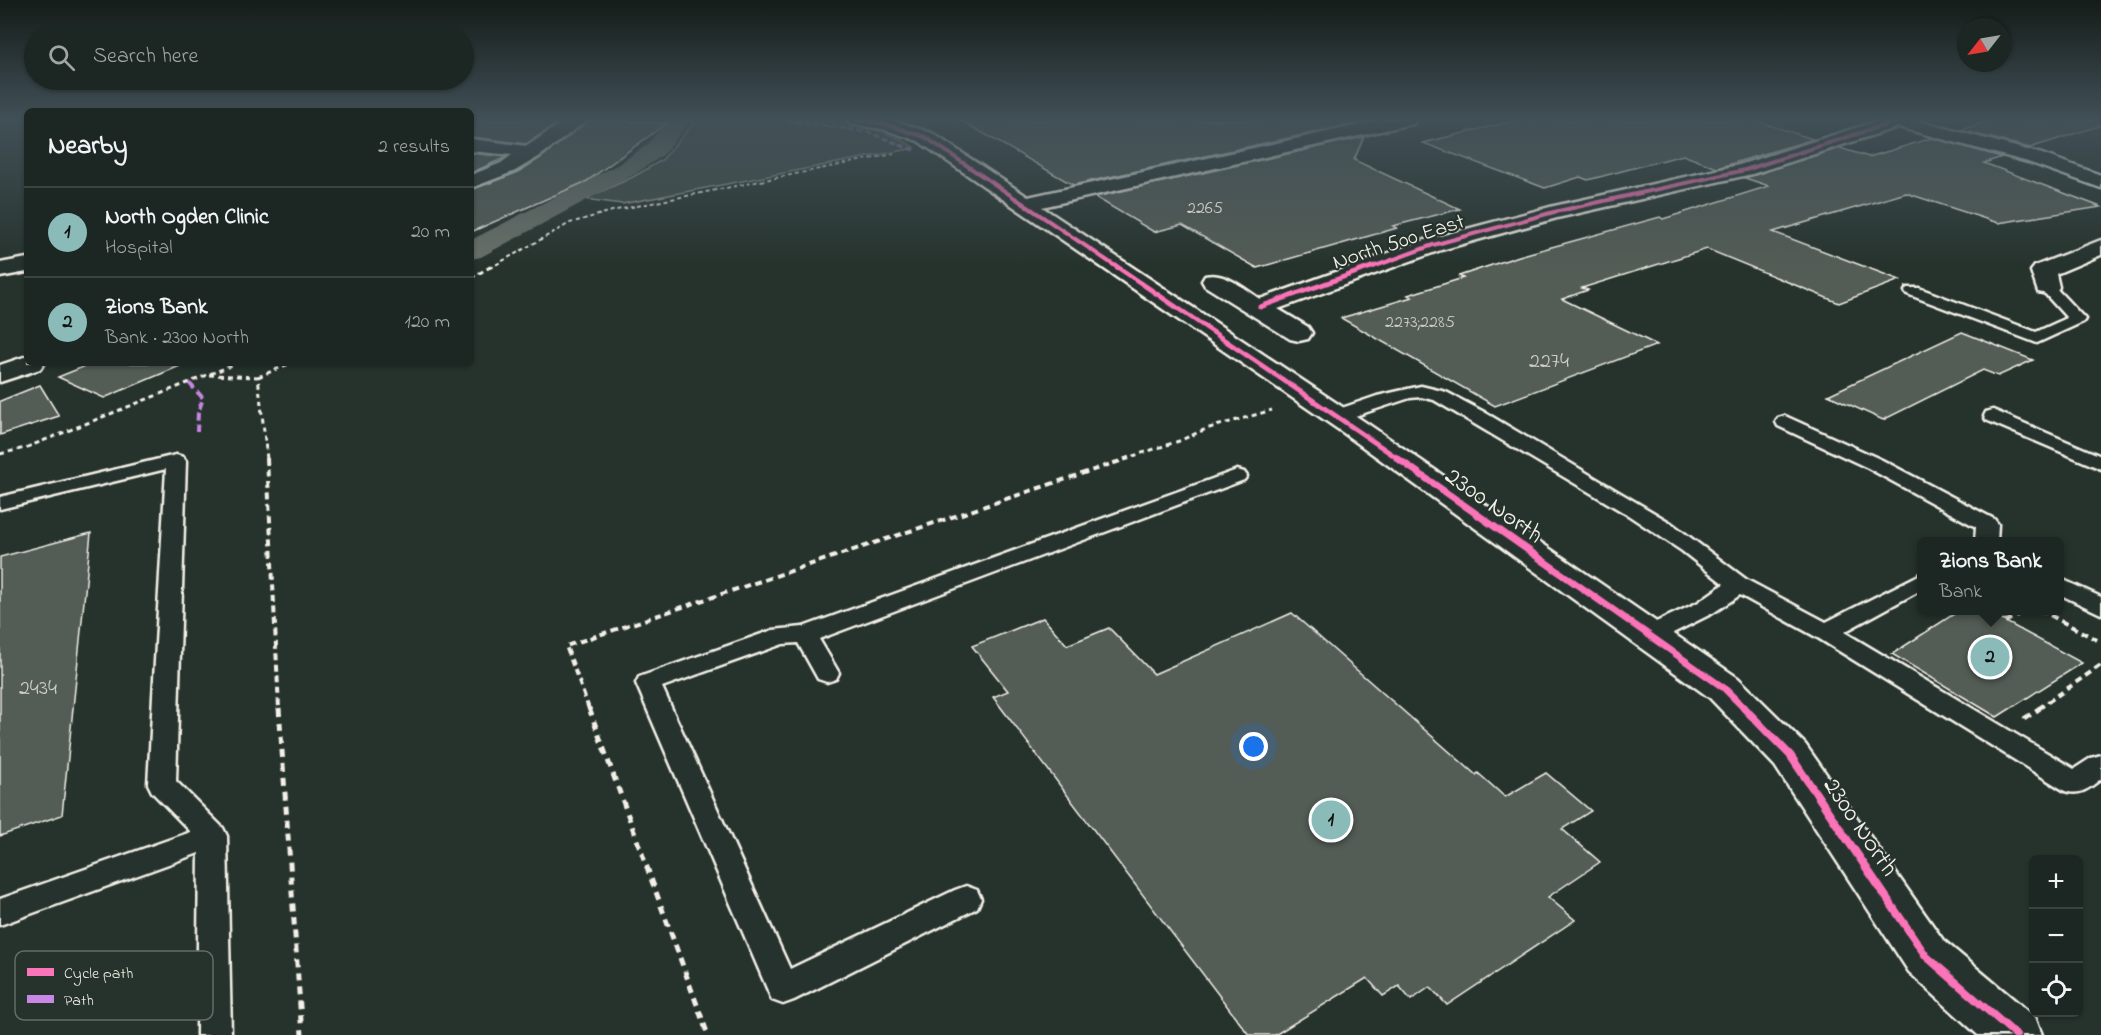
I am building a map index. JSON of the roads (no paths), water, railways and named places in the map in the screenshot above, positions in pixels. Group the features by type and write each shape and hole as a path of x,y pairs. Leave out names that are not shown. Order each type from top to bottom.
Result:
{"street":[{"path":"474,181 505,168"},
{"name":"2300 North","path":"972,168 1337,416 1725,688 1790,755 1926,956 2016,1035"},
{"path":"1026,204 1188,168"},
{"name":"North 500 East","path":"1260,308 1433,245 1554,212 1750,168"},
{"path":"2063,168 2101,182"},
{"path":"2047,287 2043,271 2101,247"},
{"path":"0,270 24,266"},
{"path":"1215,281 1299,333"},
{"path":"0,374 24,365"}],"lane":[{"path":"1912,291 2037,338 2077,319 2047,287"},
{"path":"1337,416 1385,398 1427,391 1467,411 1605,493 1712,560 1739,585 1826,632 2075,783 2101,765"},
{"path":"1993,417 2101,463"},
{"path":"1785,422 1875,464 1987,524 1986,537"},
{"path":"0,503 176,461 162,784 213,836 214,1035"},
{"path":"966,899 783,989 648,683 781,636 805,635 1237,476"},
{"path":"1826,632 1917,583"},
{"path":"1649,635 1706,608 1739,585"},
{"path":"2064,588 2101,606"},
{"path":"805,635 827,673"},
{"path":"0,912 213,836"}],"waterway":[{"path":"474,249 628,168"}],"place":[{"name":"Zions Bank","path":"1990,657"},
{"name":"North Ogden Clinic","path":"1331,820"}]}
